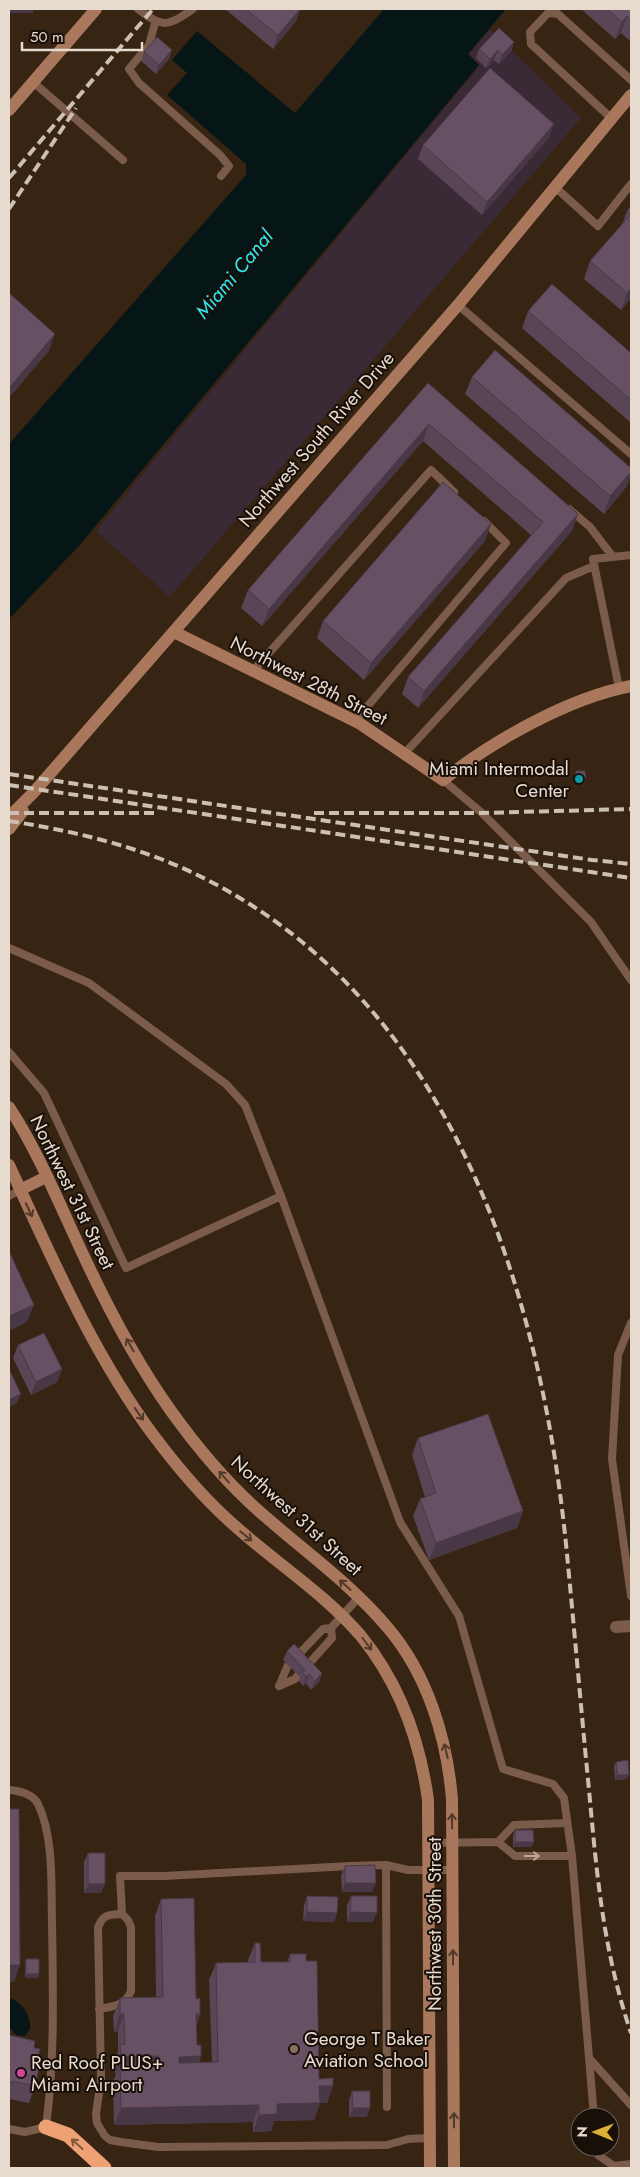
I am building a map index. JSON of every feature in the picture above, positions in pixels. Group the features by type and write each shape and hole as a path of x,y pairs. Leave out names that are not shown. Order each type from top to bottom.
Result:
{"highway":[{"path":"46,2127 68,2135 104,2168"}],"street":[{"path":"9,110 96,9"},
{"name":"Northwest South River Drive","path":"9,817 24,804 458,305 611,118 629,101"},
{"name":"Northwest 28th Street","path":"174,632 355,721 443,780"},
{"path":"443,780 489,748 522,729 584,700 625,687"},
{"name":"Northwest South River Drive","path":"9,829 22,813 24,804"},
{"name":"Northwest 31st Street","path":"9,1107 46,1178 108,1306 171,1411 232,1485 265,1517 359,1598 389,1628 400,1644 414,1667 440,1727 447,1754 452,1799"},
{"path":"9,1166 14,1193 90,1334 124,1393 154,1437 187,1478 216,1509 342,1616"},
{"path":"14,1193 46,1178"},
{"name":"Northwest 30th Street","path":"342,1616 371,1650 401,1703 415,1736 428,1800 430,2168"},
{"path":"616,1627 631,1626"},
{"name":"Northwest 30th Street","path":"452,1799 454,2168"}],"lane":[{"path":"138,9 155,22 171,23 193,9"},
{"path":"611,118 531,44 530,32 548,13 558,14 631,80"},
{"path":"155,22 149,45 129,69 139,83 224,160 229,166 220,176"},
{"path":"33,82 123,160"},
{"path":"556,187 598,226 631,184"},
{"path":"458,305 631,454"},
{"path":"253,671 432,470 459,497"},
{"path":"560,501 590,527 613,558"},
{"path":"355,721 506,543 479,517"},
{"path":"625,687 593,559 631,555"},
{"path":"405,753 566,578 594,566"},
{"name":"Northwest 28th Street","path":"443,780 482,813 591,922 631,980"},
{"path":"9,948 89,983 226,1084 245,1105 281,1196 400,1522 459,1616 503,1769 553,1784 564,1798 572,1856 593,2107"},
{"path":"9,1052 44,1093 126,1268 281,1196"},
{"path":"631,1323 618,1355 612,1459 631,1596"},
{"path":"295,1658 323,1629 331,1628 359,1598"},
{"path":"305,1668 332,1638 331,1628"},
{"path":"288,1665 279,1686 295,1679 298,1675"},
{"path":"9,1790 25,1793 38,1803 50,1853 52,2044 46,2127 25,2132 9,2129"},
{"path":"498,1842 514,1825 567,1823"},
{"path":"428,1843 498,1842 515,1856 572,1856"},
{"path":"99,2009 120,2005 128,2000 131,1991 132,1927 122,1914 120,1876 386,1865 408,1870 452,1870"},
{"path":"386,1865 387,2106"},
{"path":"122,1914 107,1914 101,1920 98,1928 101,2079 96,2114 100,2130 110,2140 172,2147 386,2145 408,2139 430,2138"},
{"path":"589,2058 631,2105"},
{"path":"601,2157 614,2166 631,2164"}],"shaded area":[{"path":"490,29 581,118 170,597 96,531 480,65 469,54"}],"water":[{"name":"Miami Canal","path":"384,9 506,9 468,54 479,65 78,547 9,619 9,444 246,175 246,164 167,95 187,73 172,60 197,31 295,113"},
{"path":"9,1998 18,2002 27,2014 30,2029 25,2036 16,2035 9,2026"}],"building":[{"path":"246,9 300,9 278,35"},
{"path":"607,9 631,9 631,20 627,16 622,22"},
{"path":"499,28 514,42 502,55 498,50 490,59 479,49"},
{"path":"157,37 172,50 159,65 144,52"},
{"path":"490,68 554,124 487,202 423,145"},
{"path":"631,206 631,214 627,211"},
{"path":"631,214 631,288 627,293 590,261"},
{"path":"552,284 631,353 631,400 528,311"},
{"path":"9,293 55,334 9,388"},
{"path":"495,350 631,468 631,472 610,496 472,377"},
{"path":"428,383 578,514 424,691 408,677 543,522 429,424 269,609 248,590"},
{"path":"443,482 491,524 371,663 323,621"},
{"path":"576,771 585,771 586,778 576,778"},
{"path":"9,1251 34,1305 9,1316"},
{"path":"44,1333 62,1369 36,1382 18,1345"},
{"path":"9,1369 21,1394 9,1400"},
{"path":"488,1414 523,1511 436,1543 420,1499 436,1493 418,1438"},
{"path":"294,1644 322,1673 315,1681 309,1674 306,1677 302,1672 305,1670 287,1651"},
{"path":"628,1760 629,1775 617,1775 616,1762"},
{"path":"9,1809 19,1809 20,1965 9,1965"},
{"path":"515,1830 533,1830 534,1842 515,1842"},
{"path":"88,1853 105,1853 105,1884 88,1884"},
{"path":"375,1865 376,1883 345,1883 345,1866"},
{"path":"307,1896 338,1897 337,1913 307,1912"},
{"path":"351,1896 377,1896 377,1913 350,1912"},
{"path":"194,1898 196,1999 200,1998 200,2014 196,2014 197,2045 201,2045 201,2056 179,2057 179,2063 218,2062 216,1963 255,1962 255,1943 260,1943 261,1962 290,1962 290,1954 306,1954 306,1961 317,1961 319,2079 333,2078 333,2086 319,2086 320,2103 277,2104 277,2114 259,2115 259,2105 121,2108 120,2064 158,2064 158,2056 121,2057 120,2044 125,2045 124,2014 120,2014 120,1998 163,1997 161,1899"},
{"path":"26,1959 39,1959 39,1974 26,1974"},
{"path":"9,2035 35,2041 34,2048 40,2049 37,2063 40,2064 35,2086 13,2081 13,2083 9,2082"},
{"path":"352,2091 370,2091 370,2108 353,2108"}],"railway":[{"path":"9,178 153,9"},
{"path":"9,209 76,108"},
{"path":"9,774 592,860 631,864"},
{"path":"9,785 631,878"},
{"path":"314,813 482,813 631,809"},
{"path":"9,813 156,813"},
{"path":"9,821 86,836 142,852 161,859 257,909 338,974 404,1052 457,1140 499,1236 530,1337 552,1441 566,1544 602,1913 621,2002 631,2033"}],"place":[{"name":"Miami Intermodal Center","path":"579,779"},
{"name":"George T Baker Aviation School","path":"294,2049"},
{"name":"Red Roof PLUS+ Miami Airport","path":"21,2073"}]}
